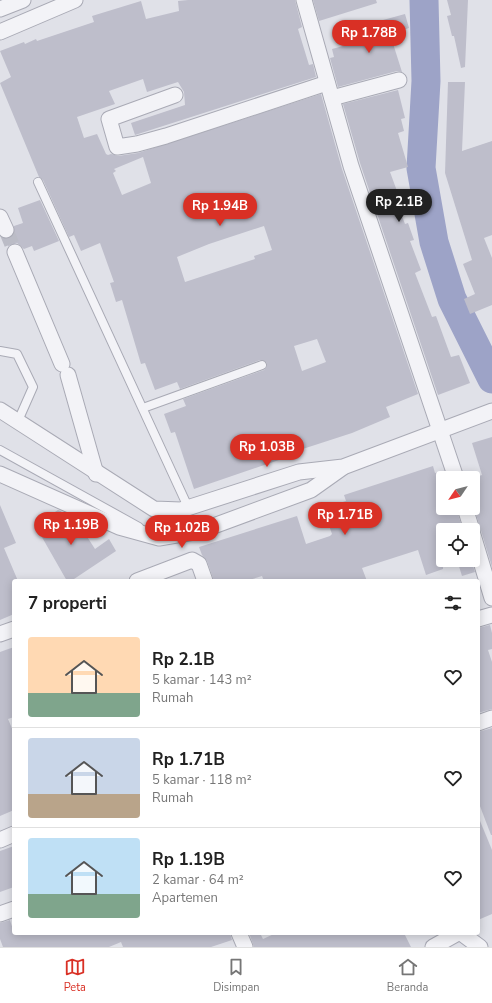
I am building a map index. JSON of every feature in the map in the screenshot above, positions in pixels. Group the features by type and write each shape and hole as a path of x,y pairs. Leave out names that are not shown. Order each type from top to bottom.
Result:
{"street":[{"path":"0,9 23,0"},
{"path":"0,32 75,0"},
{"path":"304,0 351,166 454,471"},
{"path":"332,98 399,80"},
{"path":"174,95 109,119 117,148 166,136 327,83"},
{"path":"16,252 65,369 96,474"},
{"path":"0,410 96,474 154,509 181,510 299,472 343,467 490,412"},
{"path":"0,474 120,527 160,538 200,531 311,490 343,467"},
{"path":"142,579 192,560 199,564 204,579"},
{"path":"480,561 492,598"},
{"path":"480,618 492,615"},
{"path":"0,634 12,630"},
{"path":"480,722 492,718"},
{"path":"0,840 12,835"},
{"path":"0,914 12,910"},
{"path":"240,935 245,947"},
{"path":"433,947 455,935"},
{"path":"462,935 480,947"}],"lane":[{"path":"38,182 188,508"},
{"path":"0,351 17,354 33,387 18,421"},
{"path":"143,408 262,365"},
{"path":"0,450 160,538"}],"building":[{"path":"295,0 302,27 298,29 309,65 313,64 316,77 135,135 131,123 185,105 184,92 178,82 147,92 143,79 109,91 115,104 77,117 84,138 97,134 106,154 108,155 111,154 118,156 138,153 321,94 342,169 418,394 386,407 390,417 352,433 278,457 279,460 194,489 175,432 171,433 164,414 186,406 183,399 264,370 267,363 260,360 180,389 177,382 155,390 145,363 141,364 122,300 116,302 110,283 114,282 100,243 81,251 74,235 69,237 43,180 39,177 0,83 11,77 0,51 24,42 25,44 36,39 37,41 94,22 92,16 141,1 146,19 179,11 178,1","holes":["143,157 151,183 122,195 113,173 116,171 114,169","264,226 272,250 254,256 255,259 185,282 177,257 209,244","317,339 326,362 302,371 294,346"]},
{"path":"313,0 376,0 377,3 319,21"},
{"path":"447,0 468,0 465,67 461,68 454,36 452,36 447,16 451,15"},
{"path":"405,14 409,28 390,34 402,72 397,71 338,87 330,58 334,57 332,49 376,37 372,23"},
{"path":"448,82 465,82 462,151 492,141 492,235 484,238 492,258 492,305 470,314 464,299 475,294 463,264 472,260 445,173"},
{"path":"398,90 405,118 401,119 404,131 398,133 408,167 390,172 397,191 393,192 405,224 408,223 414,240 410,241 421,270 415,273 432,317 436,316 451,357 459,355 470,383 438,395 360,163 343,104"},
{"path":"40,200 59,241 34,251 32,246 24,249 17,243 8,246 5,239 13,235 14,226 23,223 18,208"},
{"path":"492,437 492,567 480,523 476,515 480,515 480,476 482,475 472,443"},
{"path":"433,466 436,473 436,515 458,515 461,523 436,523 436,567 443,567 443,569 426,575 418,550 362,568 366,579 263,579 262,576 252,579 213,579 207,561 202,555 199,547 297,516 306,544 332,534 323,508 346,501 344,495"},
{"path":"0,505 16,543 4,548 17,579 12,579 12,615 0,620"},
{"path":"58,510 61,511 77,536 84,532 95,549 109,539 116,551 74,579 66,579 35,525"},
{"path":"459,567 473,567 475,572 462,576"},
{"path":"490,625 492,633 492,649 488,650 492,662 492,709 480,712 480,628"},
{"path":"12,648 12,718 8,719 12,728 12,811 0,816 0,652"},
{"path":"492,728 492,835 480,806 480,731"},
{"path":"480,821 492,850 492,914 480,919"},
{"path":"12,847 12,888 0,892 0,851"},
{"path":"10,920 12,935 231,935 232,940 211,947 123,947 121,942 109,947 3,947 0,939 0,923"},
{"path":"250,935 261,935 263,939 272,935 405,935 411,947 254,947"}],"waterway":[{"path":"424,0 426,81 421,168 434,242 452,299 492,379"}],"tunnel":[{"path":"6,230 15,252"}]}
